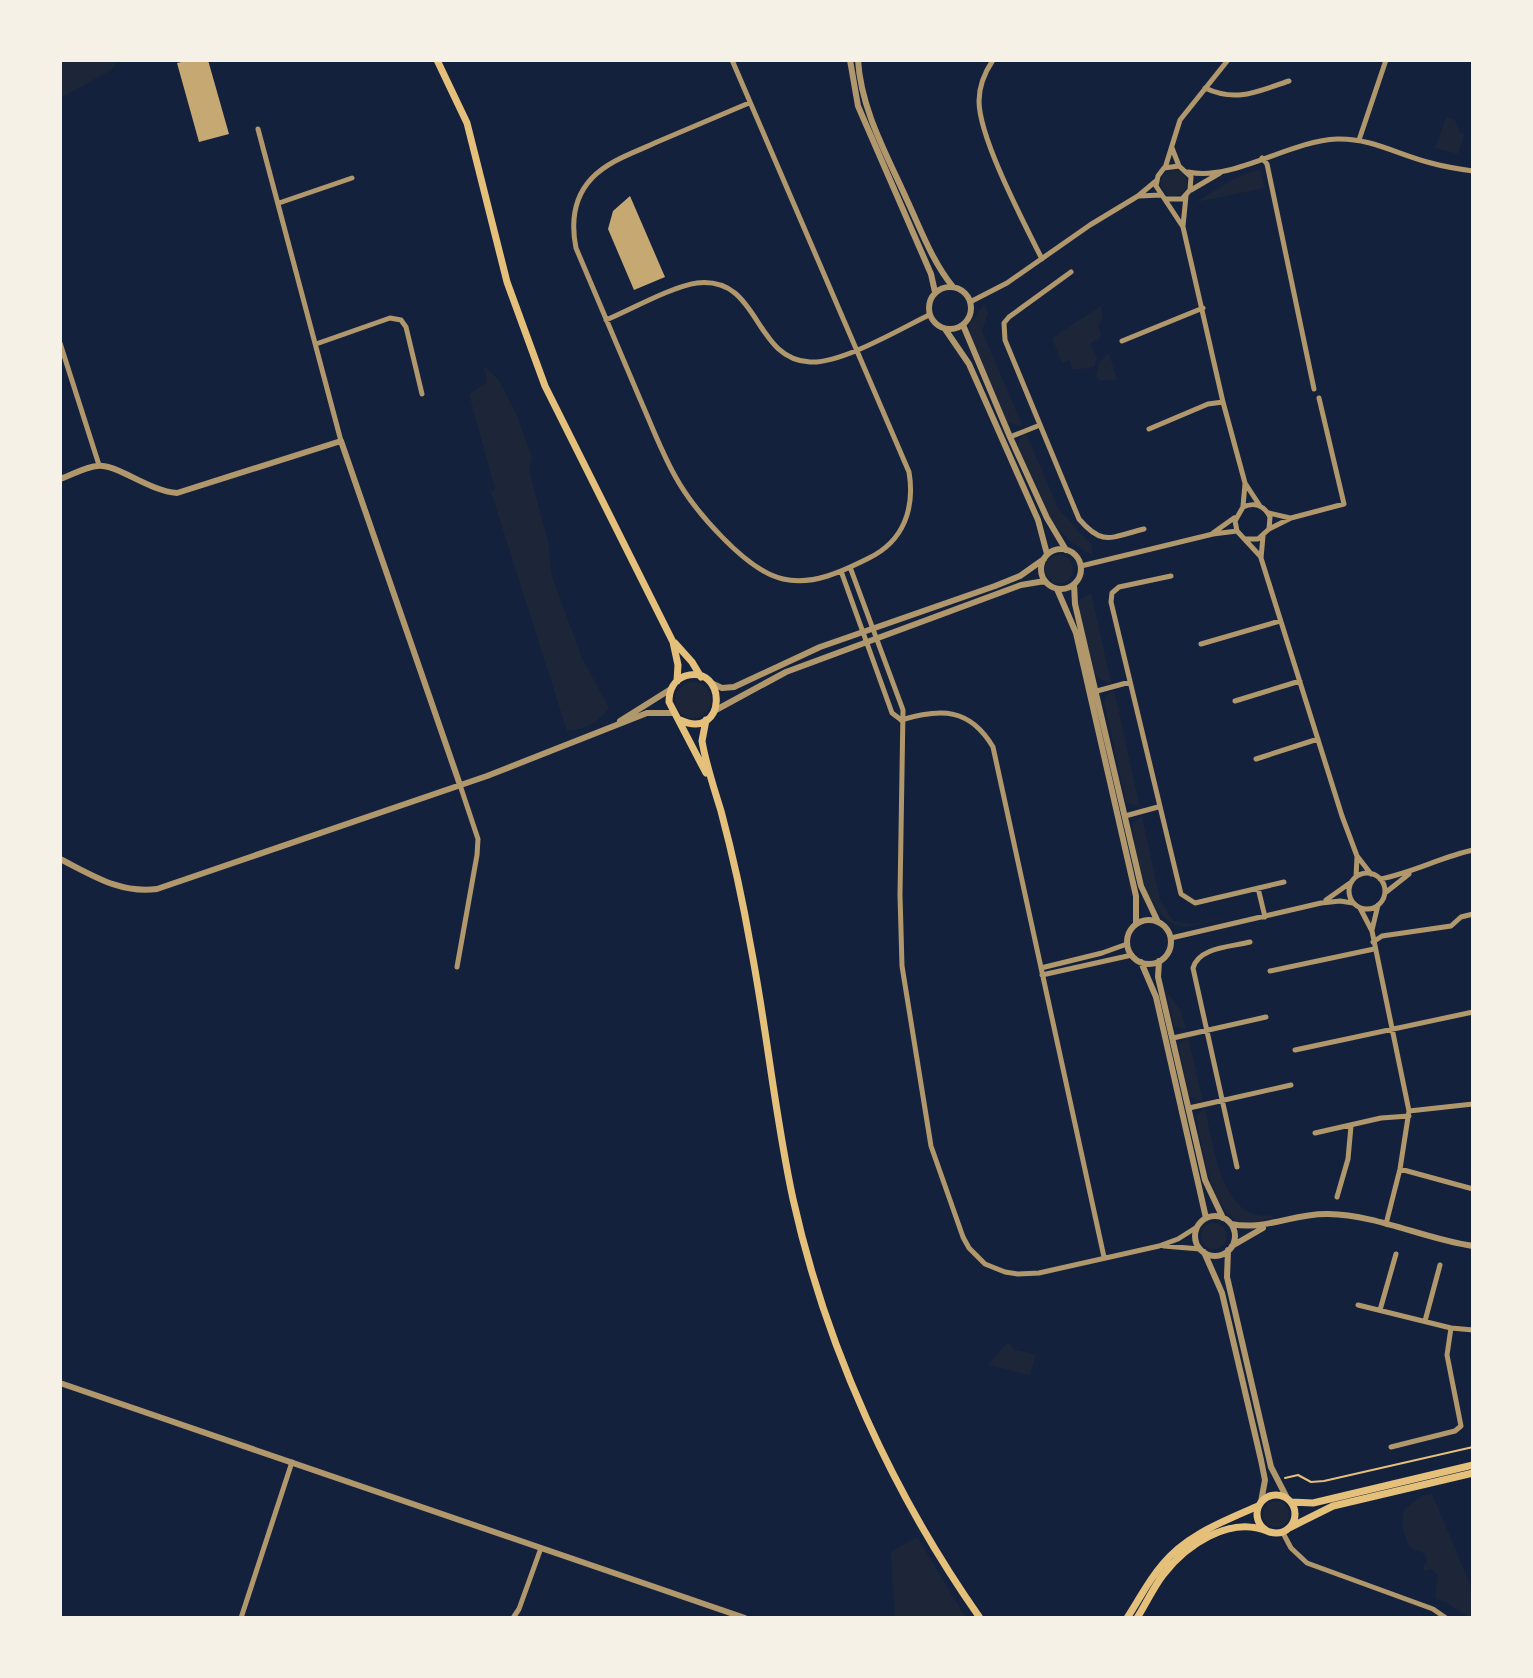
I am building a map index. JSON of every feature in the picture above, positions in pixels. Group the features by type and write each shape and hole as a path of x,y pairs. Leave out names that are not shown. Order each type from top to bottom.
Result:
{"main road":[{"path":"437,60 467,123 507,282 545,386 673,642 678,665 677,681"},
{"path":"673,642 701,677"},
{"path":"713,786 669,702 671,689 677,681 689,676 701,677 711,683 717,697 714,711 706,720 702,741 741,897 782,1142 806,1249 831,1325 870,1425 912,1509 980,1618"},
{"path":"680,720 693,724 706,720"},
{"path":"1127,1618 1151,1578 1170,1555 1194,1536 1273,1495 1313,1503 1473,1465"},
{"path":"1137,1618 1171,1565 1199,1542 1235,1527 1251,1526 1283,1533 1333,1506 1473,1473"},
{"path":"1289,1500 1296,1517 1291,1527"},
{"path":"1260,1504 1259,1523 1267,1531"}],"street":[{"path":"732,60 909,472 910,507 902,530 877,554 817,579 799,581 772,576 750,562 705,517 676,478 606,320 573,234 576,207 590,179 622,158 749,103"},
{"path":"850,60 858,106 931,274 935,292 929,303 929,315 945,329 969,364 1038,520 1046,557 1041,573 1045,581 1057,589 1076,633 1136,896 1136,924 1127,944 1132,955 1141,962 1156,997 1206,1218"},
{"path":"858,60 862,91 879,138 935,261 953,287 964,292 970,302 970,314 963,325 945,329"},
{"path":"984,60 992,62 979,92 981,120 1042,259"},
{"path":"970,302 1007,283 1156,181 1164,168 1180,120 1228,60"},
{"path":"1359,140 1386,60"},
{"path":"1205,88 1221,95 1237,97 1289,81"},
{"path":"258,129 341,441 478,839 457,967"},
{"path":"1187,172 1200,175 1221,172 1304,145 1334,139 1359,140 1398,150 1429,163 1473,171"},
{"path":"1171,147 1179,166 1191,177 1183,227"},
{"path":"1262,158 1267,164 1314,389"},
{"path":"1164,168 1179,166"},
{"path":"1138,196 1176,201 1221,172"},
{"path":"279,203 352,178"},
{"path":"1156,181 1183,227 1245,483 1268,513 1291,518"},
{"path":"1071,272 1009,317 1003,330 1079,519 1097,537 1144,529"},
{"path":"606,320 688,285 713,284 741,298 771,343 791,358 823,362 929,315"},
{"path":"935,292 953,287"},
{"path":"1122,341 1203,308"},
{"path":"316,344 390,318 401,320 406,327 422,394"},
{"path":"963,325 1047,518 1066,550 1076,556 1081,566 1074,584 1066,589 1057,589"},
{"path":"60,343 99,465"},
{"path":"1245,539 1258,539 1269,529 1291,518 1344,504 1319,398"},
{"path":"1149,429 1208,404 1223,402"},
{"path":"1010,437 1040,425"},
{"path":"60,479 99,465 152,489 177,493 341,441"},
{"path":"1213,534 1243,507 1245,483"},
{"path":"1243,507 1260,506"},
{"path":"1268,513 1269,529"},
{"path":"1235,517 1237,531 1261,558"},
{"path":"1081,566 1237,531"},
{"path":"1263,536 1261,558 1357,856 1371,874 1380,879 1411,872 1454,854 1473,850"},
{"path":"711,683 722,688 734,687 820,647 1020,576 1056,550 1066,550"},
{"path":"850,567 903,710 902,966 926,1123 950,1205 969,1248 992,1268 1018,1274 1039,1273 1159,1246 1178,1239 1206,1218 1223,1218"},
{"path":"841,571 892,713 901,720 940,712 959,715 983,730 993,747 1104,1257"},
{"path":"1171,576 1119,587 1112,593 1111,602 1181,894 1195,903 1284,882"},
{"path":"714,711 786,672 1021,585 1045,581"},
{"path":"1074,584 1075,604 1141,886 1158,922 1171,938 1169,952 1159,961 1141,962"},
{"path":"1201,644 1280,621"},
{"path":"1235,701 1300,681"},
{"path":"1097,691 1130,682"},
{"path":"605,730 671,689"},
{"path":"60,859 117,887 143,891 157,889 460,785 647,713 673,713"},
{"path":"1256,759 1318,739"},
{"path":"1125,816 1158,807"},
{"path":"1321,903 1356,877 1357,856"},
{"path":"1372,931 1384,893 1411,872"},
{"path":"1356,877 1371,874"},
{"path":"1380,879 1384,893"},
{"path":"1351,883 1349,893 1353,903"},
{"path":"1258,888 1265,917"},
{"path":"1171,938 1321,903 1340,901 1353,903 1360,908 1372,931 1409,1114 1400,1169 1386,1224"},
{"path":"1360,908 1369,909 1378,905"},
{"path":"1270,971 1374,945 1382,936 1451,926 1461,917 1473,914"},
{"path":"1136,924 1147,920 1158,922"},
{"path":"1237,1167 1193,968 1196,958 1203,953 1250,942"},
{"path":"1042,972 1127,944"},
{"path":"1042,972 1132,955"},
{"path":"1159,961 1158,977 1205,1180 1223,1218 1231,1224 1266,1226 1326,1214 1354,1217 1473,1246"},
{"path":"1295,1050 1473,1012"},
{"path":"1173,1038 1266,1017"},
{"path":"1189,1108 1291,1085"},
{"path":"1315,1133 1381,1118 1473,1104"},
{"path":"1337,1197 1348,1159 1351,1126"},
{"path":"1400,1169 1473,1189"},
{"path":"1231,1224 1234,1235 1227,1277 1271,1467 1289,1500"},
{"path":"1159,1246 1202,1250 1219,1255 1266,1226"},
{"path":"1197,1227 1195,1240 1222,1293 1264,1474 1260,1504"},
{"path":"1380,1310 1396,1254"},
{"path":"1425,1321 1440,1265"},
{"path":"1358,1305 1451,1328 1473,1330"},
{"path":"1391,1447 1455,1431 1461,1426 1447,1355 1451,1328"},
{"path":"60,1383 745,1618"},
{"path":"241,1618 292,1462"},
{"path":"1283,1533 1291,1548 1307,1563 1422,1605 1446,1618"},
{"path":"513,1618 541,1548"}],"path":[{"path":"1298,1475 1311,1482 1324,1481 1473,1447"}],"shaded area":[{"path":"60,60 115,60 115,68 60,98"},
{"path":"1446,117 1455,120 1460,133 1464,134 1458,154 1435,148"},
{"path":"1260,169 1265,188 1196,202 1235,178"},
{"path":"1174,170 1183,174 1187,183 1183,192 1174,196 1165,192 1161,183 1165,174"},
{"path":"984,304 988,313 982,331 1020,426 1007,422 970,339 970,324"},
{"path":"1101,306 1103,317 1098,325 1101,334 1099,339 1090,343 1097,358 1094,367 1073,370 1069,360 1062,363 1052,338"},
{"path":"1109,353 1117,380 1099,380 1096,377 1099,363"},
{"path":"484,366 499,380 516,413 532,457 529,470 548,542 552,577 582,658 609,708 596,721 579,729 567,731 491,492 495,489 469,394 487,382"},
{"path":"1026,433 1059,510 1091,544 1093,555 1064,536 1045,509 1018,446 1019,439"},
{"path":"1059,555 1069,559 1073,569 1069,579 1059,583 1049,579 1045,569 1049,559"},
{"path":"1091,593 1111,682 1108,683 1096,676 1077,604"},
{"path":"693,682 706,687 711,700 706,713 693,718 680,713 675,700 680,687"},
{"path":"1114,690 1140,808 1126,802 1104,702"},
{"path":"1142,816 1160,900 1173,921 1192,924 1256,910 1185,927 1172,923 1161,915 1146,888 1137,857 1132,829 1133,823"},
{"path":"1166,991 1181,1011 1186,1029 1174,1026"},
{"path":"1188,1037 1203,1101 1189,1096 1178,1045"},
{"path":"1205,1108 1216,1159 1230,1194 1241,1207 1255,1214 1272,1215 1272,1218 1241,1222 1230,1216 1222,1205 1209,1176 1196,1116"},
{"path":"1214,1223 1223,1227 1227,1236 1223,1245 1214,1249 1205,1245 1201,1236 1205,1227"},
{"path":"1008,1342 1014,1350 1036,1354 1030,1375 988,1365"},
{"path":"1432,1494 1473,1591 1470,1618 1435,1598 1438,1576 1432,1569 1424,1571 1427,1561 1425,1554 1409,1547 1402,1527 1404,1510 1421,1496"},
{"path":"1276,1501 1285,1505 1289,1514 1285,1523 1276,1527 1267,1523 1263,1514 1267,1505"},
{"path":"917,1537 966,1618 895,1618 891,1552"}],"building":[{"path":"208,60 229,134 199,142 177,63"},
{"path":"630,196 665,277 634,290 608,229 613,211"}]}
